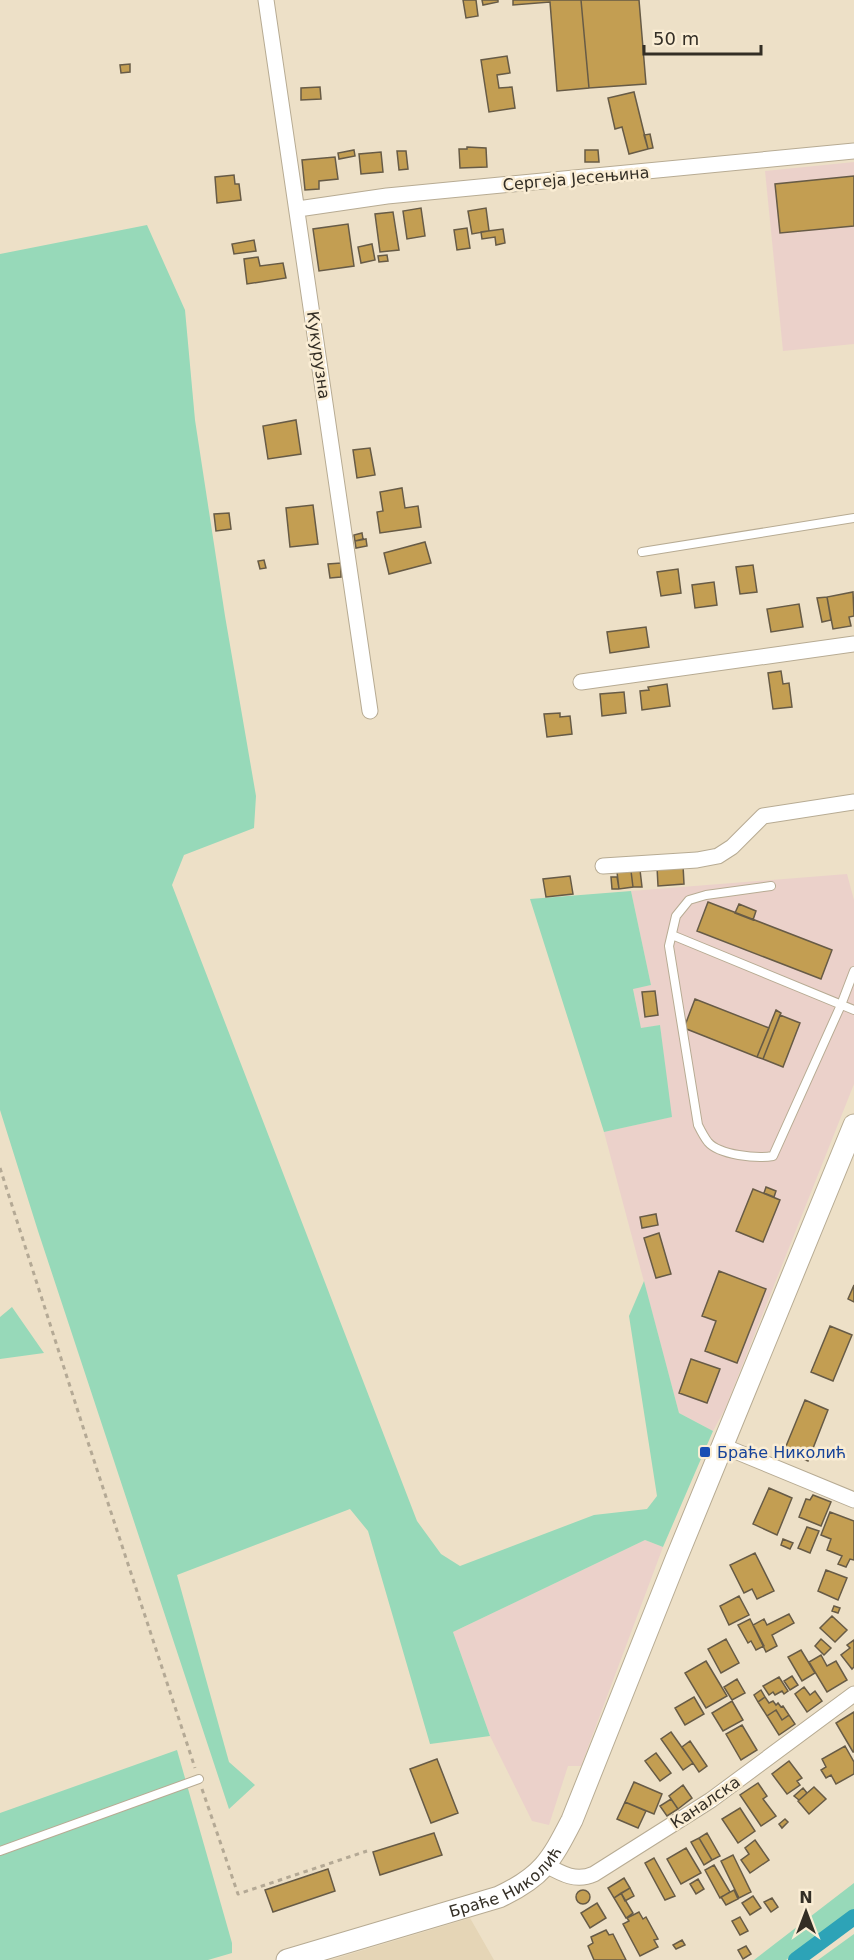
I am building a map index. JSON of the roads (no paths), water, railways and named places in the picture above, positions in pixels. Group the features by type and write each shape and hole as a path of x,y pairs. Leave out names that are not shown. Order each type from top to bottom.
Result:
{"main road":[{"name":"Браће Николић","path":"287,1960 499,1897 521,1886 554,1854 572,1820 675,1559 854,1125"}],"street":[{"name":"Кукурузна","path":"266,0 370,711"},
{"name":"Сергеја Јесењина","path":"298,209 387,196 854,152"},
{"path":"581,682 854,644"},
{"path":"603,866 697,860 718,856 732,848 763,816 854,802"},
{"path":"723,1446 854,1500"},
{"name":"Каналска","path":"546,1864 561,1873 579,1878 594,1874 711,1800 854,1694"}],"lane":[{"path":"642,552 854,518"},
{"path":"771,886 706,895 689,900 675,915 669,946 698,1125 710,1144 733,1154 760,1158 773,1156 854,971"},
{"path":"672,935 854,1010"},
{"path":"0,1851 199,1779"}],"waterway":[{"path":"796,1960 854,1917"}],"place":[{"name":"Браће Николић","path":"705,1452"}]}
